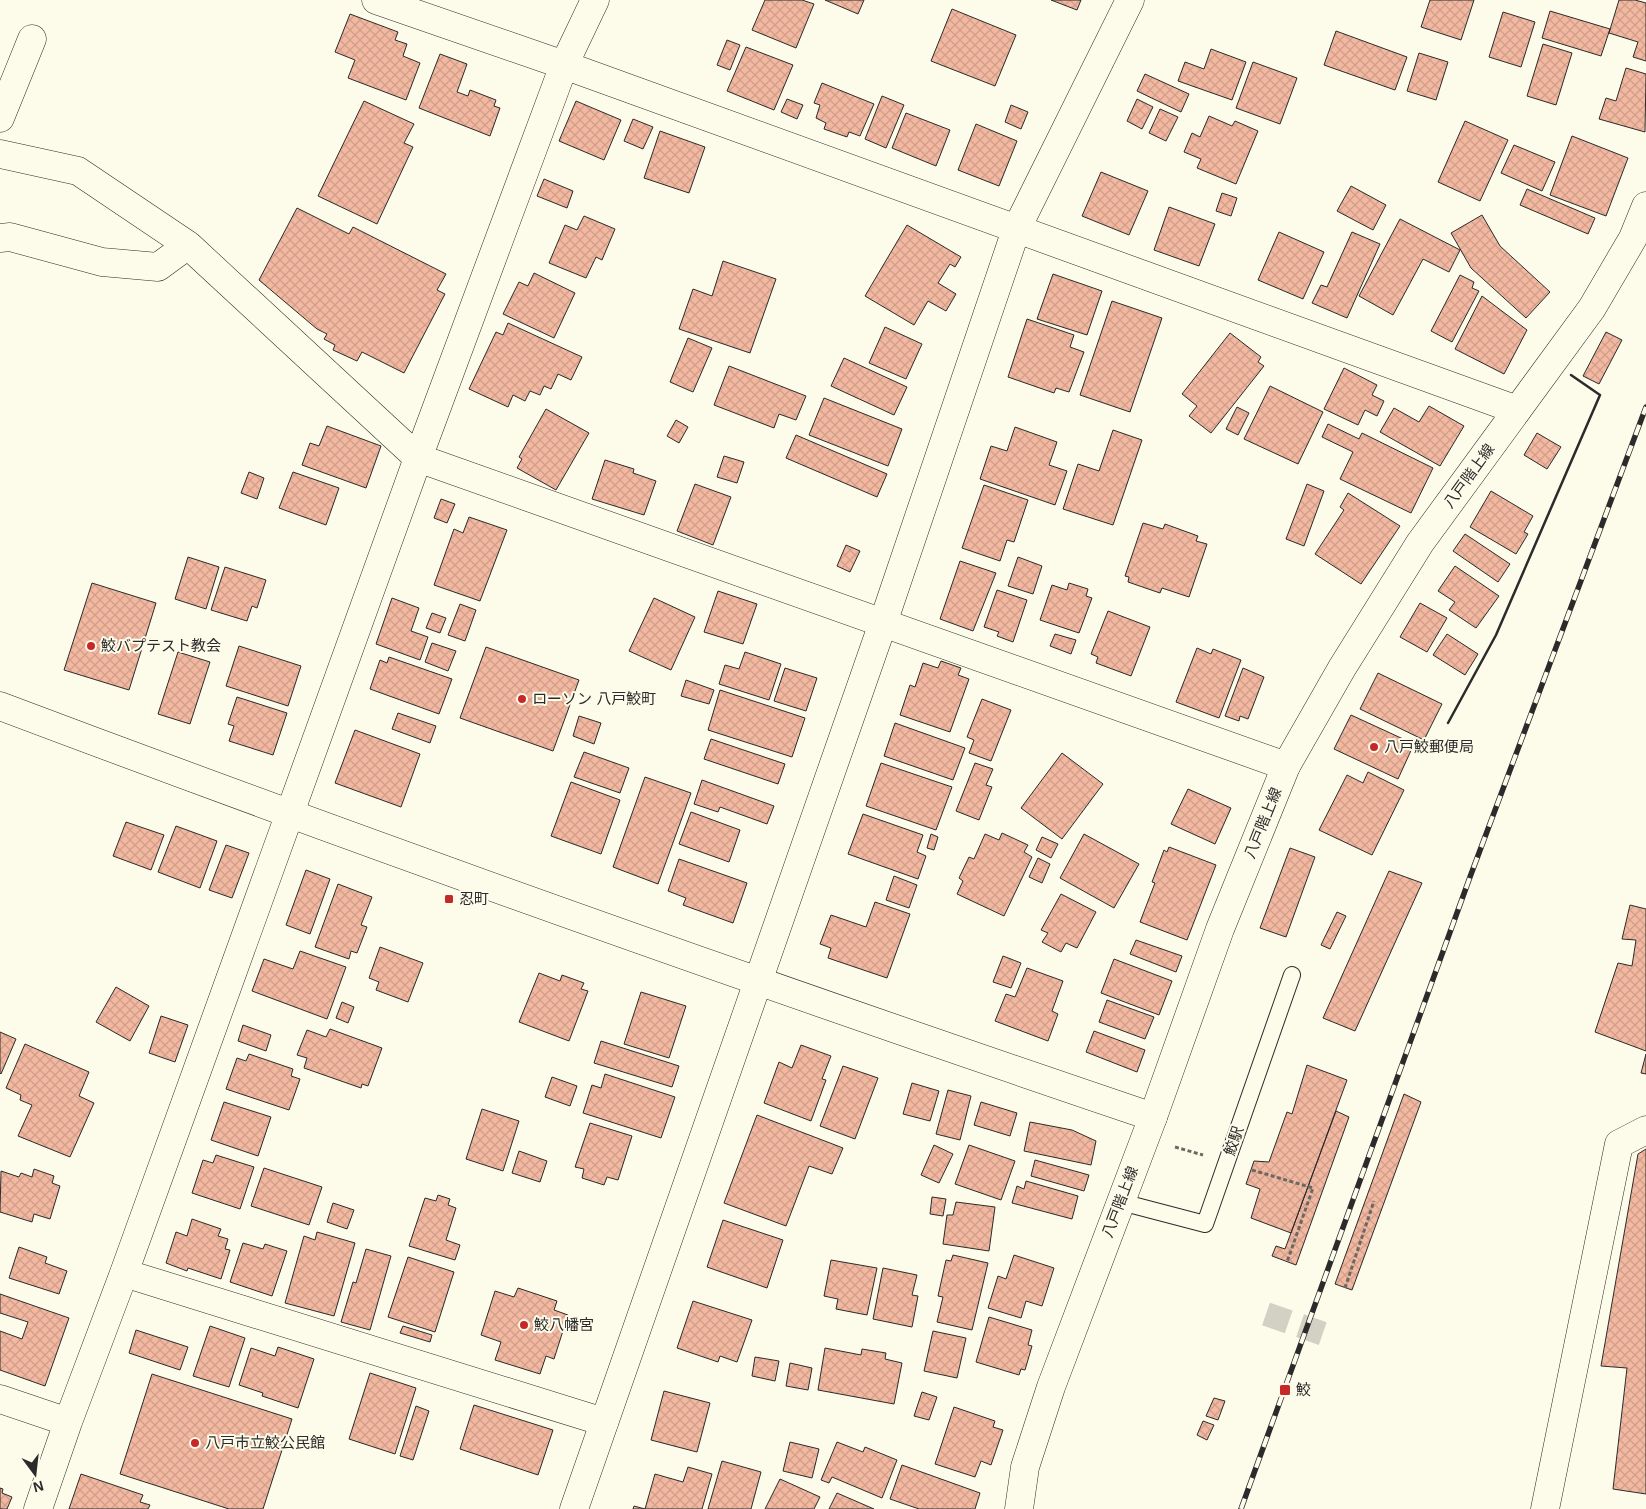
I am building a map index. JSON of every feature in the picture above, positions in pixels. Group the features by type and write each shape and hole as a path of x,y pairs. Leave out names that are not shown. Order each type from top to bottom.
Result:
{"street":[{"path":"376,0 564,65 1517,410"},
{"path":"38,1509 418,458 564,65 594,0"},
{"path":"574,1509 883,623 1016,230 1130,0"},
{"path":"0,118 32,39"},
{"path":"0,154 78,171 188,245 418,458 1286,766"},
{"name":"八戸階上線","path":"1019,1509 1025,1467 1051,1387 1153,1117 1220,929 1286,766 1342,668 1420,544 1592,308 1633,238 1646,206"},
{"path":"0,238 10,237 102,262 158,267 188,245"},
{"path":"0,706 288,815 758,982 1153,1117"},
{"path":"1545,1509 1619,1144 1646,1130"},
{"path":"124,1273 604,1422"},
{"path":"0,1399 68,1422"}],"lane":[{"name":"鮫駅","path":"1121,1202 1205,1224 1292,976"}],"path":[{"path":"1227,1163 1313,1188 1287,1262"},
{"path":"1345,1288 1374,1201"}],"building":[{"path":"765,0 802,0 814,4 796,48 752,30"},
{"path":"825,0 864,0 858,14"},
{"path":"1051,0 1081,0 1077,10"},
{"path":"1430,0 1474,0 1461,40 1421,27"},
{"path":"1619,0 1635,0 1646,3 1646,61 1633,57 1638,42 1609,33"},
{"path":"952,9 1016,35 995,86 931,61"},
{"path":"1550,11 1610,29 1601,56 1542,38"},
{"path":"1503,12 1535,22 1521,67 1489,57"},
{"path":"350,14 398,32 395,40 407,44 403,56 420,63 406,100 348,78 355,60 335,52"},
{"path":"1336,31 1407,57 1395,90 1324,65"},
{"path":"727,40 740,45 730,70 717,65"},
{"path":"1543,44 1572,53 1556,105 1527,96"},
{"path":"746,47 793,65 774,110 727,91"},
{"path":"1211,49 1246,62 1232,100 1178,81 1185,62 1204,69"},
{"path":"1419,53 1448,62 1436,100 1407,91"},
{"path":"440,54 467,64 457,92 468,96 470,90 496,100 494,106 500,108 490,136 419,108"},
{"path":"1253,62 1297,78 1280,124 1236,108"},
{"path":"1626,68 1646,74 1645,132 1599,119 1606,98 1616,101"},
{"path":"1145,74 1189,94 1181,112 1137,91"},
{"path":"822,83 874,104 860,136 849,132 847,137 824,129 826,123 816,118 820,105 814,103"},
{"path":"882,96 904,105 886,148 865,139"},
{"path":"787,99 803,105 797,119 781,112"},
{"path":"1137,99 1153,107 1142,129 1127,121"},
{"path":"364,101 414,124 404,143 413,147 377,224 318,196"},
{"path":"576,101 621,120 604,160 559,141"},
{"path":"1011,105 1028,112 1021,129 1005,122"},
{"path":"1160,109 1178,117 1166,141 1149,133"},
{"path":"906,113 950,130 936,166 892,148"},
{"path":"1209,116 1232,126 1235,121 1258,131 1236,184 1197,168 1201,159 1184,152 1192,133 1200,137"},
{"path":"633,119 653,127 643,149 624,141"},
{"path":"1465,121 1508,140 1480,201 1438,182"},
{"path":"976,124 1017,141 999,186 958,170"},
{"path":"660,131 705,147 689,193 644,178"},
{"path":"1572,136 1628,158 1606,216 1550,195"},
{"path":"1514,145 1555,162 1542,191 1501,173"},
{"path":"1101,172 1148,191 1129,235 1082,216"},
{"path":"544,179 573,191 567,208 537,196"},
{"path":"1351,186 1386,205 1373,230 1337,211"},
{"path":"1527,189 1595,218 1588,234 1520,205"},
{"path":"1222,193 1237,198 1231,216 1216,211"},
{"path":"1169,207 1215,224 1199,266 1154,250"},
{"path":"297,208 349,234 353,227 446,274 437,290 445,294 404,373 362,352 357,361 333,350 335,345 324,339 327,334 317,329 259,280"},
{"path":"1482,215 1500,246 1550,292 1526,318 1471,268 1451,233"},
{"path":"584,216 615,229 602,260 596,257 586,278 549,263 565,225 577,230"},
{"path":"1400,219 1460,250 1449,272 1423,259 1393,315 1359,296"},
{"path":"907,225 961,257 955,267 950,264 938,283 956,294 946,311 928,301 914,325 865,296"},
{"path":"1279,232 1324,252 1303,299 1258,280"},
{"path":"1352,232 1380,244 1347,318 1312,303 1321,285 1327,287"},
{"path":"723,261 776,279 750,353 679,329 693,289 712,296"},
{"path":"534,273 575,293 554,338 503,314 519,282 528,286"},
{"path":"1053,274 1102,291 1087,335 1037,319"},
{"path":"1460,275 1474,282 1472,288 1479,291 1452,342 1431,331"},
{"path":"1482,296 1527,330 1504,374 1455,349"},
{"path":"1112,301 1162,318 1130,412 1080,395"},
{"path":"1027,319 1074,335 1070,347 1084,352 1069,392 1056,388 1054,393 1008,377"},
{"path":"508,323 582,357 571,380 558,374 551,389 544,386 540,395 530,391 525,401 513,395 508,407 469,389 496,332 503,335"},
{"path":"885,327 922,344 906,379 869,363"},
{"path":"1606,332 1622,340 1599,384 1583,376"},
{"path":"1230,333 1261,357 1258,362 1264,366 1211,433 1189,416 1197,406 1182,394"},
{"path":"688,338 712,348 693,392 670,382"},
{"path":"844,358 907,387 894,415 831,386"},
{"path":"729,366 806,396 796,420 779,414 774,428 714,405"},
{"path":"1344,368 1377,385 1372,395 1384,401 1377,416 1365,410 1358,425 1324,409"},
{"path":"1270,386 1323,412 1298,464 1244,439"},
{"path":"824,398 902,429 888,466 809,435"},
{"path":"1429,406 1464,426 1440,466 1380,432 1394,408 1419,422"},
{"path":"1237,407 1249,413 1238,435 1226,429"},
{"path":"546,409 589,433 556,490 517,468 522,459 519,457"},
{"path":"676,420 688,427 679,443 667,436"},
{"path":"1328,424 1359,439 1362,433 1433,468 1411,513 1340,479 1353,452 1322,437"},
{"path":"327,426 381,446 366,488 302,465 310,443 319,446"},
{"path":"1015,427 1057,442 1049,465 1067,471 1055,505 980,479 991,446 1007,451"},
{"path":"1113,430 1142,440 1113,525 1063,509 1078,464 1099,471"},
{"path":"1537,433 1561,447 1547,469 1524,455"},
{"path":"796,435 887,474 877,497 786,458"},
{"path":"724,456 744,462 737,483 717,477"},
{"path":"605,460 634,469 633,473 656,481 644,515 592,499"},
{"path":"249,472 264,478 257,499 241,493"},
{"path":"293,472 339,488 326,525 279,508"},
{"path":"695,484 731,497 713,545 677,531"},
{"path":"1307,484 1324,491 1304,546 1286,539"},
{"path":"984,485 1028,500 1014,542 1007,540 1000,561 962,548"},
{"path":"1491,491 1533,516 1524,532 1528,534 1516,554 1470,527"},
{"path":"1348,493 1400,526 1361,584 1315,554 1344,510 1340,507"},
{"path":"441,499 455,504 447,523 434,518"},
{"path":"469,517 507,530 480,601 434,585 454,529 463,533"},
{"path":"1143,523 1163,529 1165,524 1198,536 1196,541 1207,544 1189,597 1162,588 1160,593 1128,582 1129,577 1125,576"},
{"path":"1465,534 1510,564 1498,582 1453,551"},
{"path":"846,545 860,551 850,572 837,566"},
{"path":"188,557 219,567 206,609 175,599"},
{"path":"1018,557 1042,566 1033,594 1008,586"},
{"path":"960,561 996,573 973,631 940,619"},
{"path":"1455,566 1499,596 1476,628 1449,610 1455,602 1438,591"},
{"path":"225,567 266,580 257,608 252,606 247,621 211,610"},
{"path":"92,583 156,603 129,690 64,670"},
{"path":"1069,583 1088,589 1086,596 1092,598 1079,633 1040,620 1052,585 1067,590"},
{"path":"997,590 1027,600 1013,642 997,636 999,632 984,627"},
{"path":"718,591 757,604 743,644 704,632"},
{"path":"392,598 419,608 411,631 428,637 420,660 376,644"},
{"path":"654,598 695,617 671,670 629,651"},
{"path":"1420,603 1447,618 1427,652 1400,637"},
{"path":"460,604 476,610 465,641 448,635"},
{"path":"1108,611 1150,627 1131,676 1096,663 1098,657 1091,654"},
{"path":"432,613 446,618 440,633 426,628"},
{"path":"1055,634 1076,640 1071,654 1050,646"},
{"path":"1447,634 1478,654 1465,675 1433,655"},
{"path":"432,643 456,651 448,671 425,662"},
{"path":"239,646 301,666 288,706 226,686"},
{"path":"486,647 579,680 553,751 460,718"},
{"path":"1197,648 1211,654 1213,649 1241,660 1219,718 1176,702"},
{"path":"178,652 210,662 190,724 158,714"},
{"path":"745,652 781,664 769,700 719,684 725,665 739,669"},
{"path":"389,657 452,679 439,714 370,689 380,660 387,663"},
{"path":"941,661 961,668 958,675 969,679 950,732 900,715 910,685 915,687 923,663 938,668"},
{"path":"785,668 817,678 806,711 774,701"},
{"path":"1243,668 1264,677 1248,719 1240,716 1239,721 1225,716"},
{"path":"1378,673 1442,704 1424,740 1360,709"},
{"path":"686,680 714,690 709,704 681,696"},
{"path":"720,690 805,718 792,757 708,730"},
{"path":"237,697 287,713 273,755 229,741 234,726 228,724"},
{"path":"982,699 1011,710 991,761 969,753 974,740 967,737"},
{"path":"398,713 436,726 430,743 392,729"},
{"path":"1351,715 1414,744 1398,779 1334,749"},
{"path":"579,716 601,723 594,744 573,736"},
{"path":"895,723 965,748 953,780 884,756"},
{"path":"355,730 420,754 401,807 335,783"},
{"path":"711,739 785,764 778,784 704,759"},
{"path":"584,752 629,768 620,793 574,777"},
{"path":"1062,753 1103,784 1062,839 1021,808"},
{"path":"881,763 952,787 936,830 866,806"},
{"path":"975,763 993,769 986,785 992,787 979,820 956,811"},
{"path":"1368,772 1404,790 1372,855 1319,830 1347,775 1363,783"},
{"path":"645,777 691,793 658,884 613,867"},
{"path":"702,780 774,806 767,824 720,807 718,812 694,804"},
{"path":"571,782 620,800 601,854 551,836"},
{"path":"1188,789 1231,808 1215,844 1171,824"},
{"path":"691,812 740,830 729,862 679,844"},
{"path":"863,814 923,835 917,852 926,856 918,879 848,854"},
{"path":"126,822 164,835 151,870 113,856"},
{"path":"176,826 217,841 200,888 158,872"},
{"path":"1002,833 1028,845 1024,852 1032,857 1004,916 957,894 963,881 959,878 969,857 974,859 985,834 999,840"},
{"path":"931,834 938,837 934,850 927,848"},
{"path":"1084,834 1139,864 1114,908 1060,878"},
{"path":"1042,837 1058,844 1051,858 1036,850"},
{"path":"226,845 249,853 232,898 209,890"},
{"path":"1169,847 1216,865 1187,940 1140,922 1155,883 1152,882 1164,850 1167,852"},
{"path":"1290,848 1315,857 1286,937 1260,928"},
{"path":"1038,858 1050,864 1042,883 1029,877"},
{"path":"679,859 747,883 733,923 683,905 686,898 668,891"},
{"path":"306,870 330,879 310,934 286,925"},
{"path":"1389,871 1422,883 1355,1031 1323,1018"},
{"path":"894,876 917,885 909,908 886,900"},
{"path":"338,884 372,897 361,925 367,927 357,953 351,951 349,959 315,947"},
{"path":"1061,894 1096,912 1077,948 1066,943 1061,952 1042,942 1048,933 1041,930"},
{"path":"875,902 910,914 887,978 828,958 831,948 820,944 831,915 866,927"},
{"path":"1630,905 1646,909 1646,1051 1595,1032 1618,963 1632,966 1636,940 1622,939"},
{"path":"1337,912 1346,916 1330,949 1321,945"},
{"path":"1136,940 1182,956 1176,972 1130,954"},
{"path":"380,947 423,963 408,1002 376,990 379,982 369,978"},
{"path":"300,951 346,967 327,1019 252,991 264,959 293,969"},
{"path":"1003,956 1021,963 1011,988 993,982"},
{"path":"1114,959 1172,981 1159,1015 1101,993"},
{"path":"1027,968 1063,981 1052,1011 1058,1014 1048,1041 995,1021 1006,994 1015,997"},
{"path":"539,973 560,981 562,975 584,983 581,989 588,991 569,1041 519,1022"},
{"path":"116,987 149,1006 130,1041 96,1022"},
{"path":"641,992 686,1006 669,1058 624,1044"},
{"path":"1107,1000 1154,1017 1145,1039 1099,1022"},
{"path":"342,1002 354,1007 348,1023 336,1018"},
{"path":"161,1016 188,1025 175,1062 149,1053"},
{"path":"243,1025 271,1035 266,1051 238,1041"},
{"path":"330,1029 382,1048 368,1086 362,1084 361,1088 304,1068 307,1058 297,1055 307,1030 326,1037"},
{"path":"1094,1031 1145,1050 1137,1072 1086,1052"},
{"path":"0,1032 16,1039 1,1074 0,1073"},
{"path":"601,1041 679,1066 672,1087 594,1063"},
{"path":"25,1044 89,1072 79,1096 94,1103 70,1157 18,1136 32,1105 20,1100 21,1095 6,1088"},
{"path":"801,1045 831,1056 822,1079 826,1080 811,1121 764,1103 779,1062 792,1068"},
{"path":"249,1054 293,1069 291,1076 300,1079 289,1110 226,1089 237,1058 246,1061"},
{"path":"1646,1054 1646,1074 1641,1073"},
{"path":"1307,1065 1347,1080 1291,1233 1251,1218 1260,1189 1246,1184 1254,1161 1269,1162 1287,1112 1292,1114"},
{"path":"843,1066 878,1078 855,1139 820,1126"},
{"path":"605,1074 675,1097 661,1138 583,1113 592,1085 601,1088"},
{"path":"552,1077 577,1086 570,1106 545,1097"},
{"path":"912,1083 939,1091 930,1121 903,1114"},
{"path":"948,1090 971,1096 960,1140 936,1134"},
{"path":"1404,1094 1421,1102 1352,1290 1335,1284"},
{"path":"224,1102 271,1117 258,1156 211,1140"},
{"path":"981,1102 1017,1113 1010,1136 974,1125"},
{"path":"482,1109 519,1121 503,1171 466,1159"},
{"path":"1336,1111 1349,1117 1296,1265 1272,1256 1276,1246 1285,1249"},
{"path":"757,1115 843,1148 832,1174 809,1166 786,1226 724,1203"},
{"path":"1030,1122 1072,1130 1096,1141 1091,1165 1024,1151"},
{"path":"590,1123 632,1136 618,1180 607,1177 604,1185 582,1178 584,1169 575,1167"},
{"path":"934,1145 953,1154 939,1183 921,1175"},
{"path":"969,1145 1015,1161 1001,1200 955,1184"},
{"path":"1646,1149 1646,1494 1613,1489 1627,1368 1601,1366 1638,1154"},
{"path":"519,1151 547,1161 540,1182 512,1173"},
{"path":"216,1155 254,1167 240,1209 192,1193 203,1160 213,1163"},
{"path":"1035,1160 1089,1175 1084,1191 1031,1176"},
{"path":"264,1168 322,1187 309,1225 251,1206"},
{"path":"34,1169 54,1176 52,1183 60,1186 50,1219 34,1214 32,1222 0,1212 1,1171 19,1177 21,1173 32,1177"},
{"path":"1026,1181 1078,1196 1072,1219 1012,1203 1017,1186 1024,1189"},
{"path":"438,1195 450,1199 448,1205 456,1208 446,1240 460,1245 455,1260 409,1246 425,1198 436,1201"},
{"path":"932,1197 946,1199 943,1216 930,1214"},
{"path":"956,1202 995,1207 989,1251 943,1244 947,1215 953,1215"},
{"path":"333,1203 354,1210 347,1229 327,1222"},
{"path":"192,1219 221,1229 218,1236 228,1239 225,1249 230,1250 221,1279 188,1268 187,1271 166,1263 176,1232 187,1236"},
{"path":"723,1220 783,1240 767,1288 707,1267"},
{"path":"317,1232 355,1243 334,1316 285,1303 304,1236 315,1240"},
{"path":"243,1243 263,1249 265,1244 287,1251 272,1296 230,1282"},
{"path":"19,1247 47,1257 45,1263 67,1271 59,1294 9,1278"},
{"path":"366,1249 391,1256 370,1330 341,1322 353,1282 356,1283"},
{"path":"953,1255 988,1263 972,1330 937,1322 943,1297 938,1296 946,1260 951,1261"},
{"path":"1014,1255 1054,1268 1042,1306 1026,1301 1021,1318 988,1308 998,1276 1006,1279"},
{"path":"408,1257 454,1272 435,1332 388,1317"},
{"path":"831,1260 877,1268 867,1315 836,1309 838,1299 824,1296"},
{"path":"883,1268 917,1275 912,1295 918,1296 912,1327 873,1319"},
{"name":"鮫八幡宮","path":"518,1288 557,1301 554,1310 568,1315 554,1359 546,1356 540,1374 495,1360 501,1342 481,1335 495,1291 514,1297"},
{"path":"0,1294 69,1318 45,1386 0,1370 0,1331 22,1339 28,1322 0,1313"},
{"path":"693,1301 752,1320 737,1362 720,1356 718,1362 677,1348"},
{"path":"989,1317 1032,1330 1028,1345 1032,1346 1025,1370 1021,1369 1019,1375 976,1362"},
{"path":"210,1326 245,1338 229,1387 193,1376"},
{"path":"403,1326 432,1335 430,1342 400,1333"},
{"path":"136,1330 188,1347 180,1370 129,1353"},
{"path":"933,1331 966,1338 957,1378 924,1371"},
{"path":"278,1347 314,1359 298,1408 262,1396 263,1393 239,1385 251,1348 275,1356"},
{"path":"825,1348 861,1355 862,1349 886,1353 885,1359 902,1363 894,1404 818,1390"},
{"path":"755,1357 779,1361 775,1381 752,1376"},
{"path":"790,1363 812,1368 808,1390 786,1386"},
{"path":"370,1373 416,1388 395,1454 349,1439"},
{"path":"152,1374 292,1419 263,1509 229,1509 120,1474"},
{"path":"664,1391 710,1403 697,1452 651,1440"},
{"path":"922,1392 937,1397 929,1420 914,1416"},
{"path":"1214,1398 1225,1401 1218,1420 1206,1416"},
{"path":"474,1405 553,1430 538,1475 460,1449"},
{"path":"416,1406 429,1411 413,1460 400,1456"},
{"path":"954,1407 995,1421 993,1427 1003,1430 991,1465 981,1461 975,1477 935,1464"},
{"path":"1203,1421 1214,1425 1207,1440 1197,1435"},
{"path":"790,1442 819,1449 812,1478 783,1471"},
{"path":"837,1442 863,1452 865,1447 897,1460 882,1498 832,1477 829,1483 821,1480"},
{"path":"722,1461 761,1472 751,1509 708,1509"},
{"path":"902,1465 980,1493 975,1509 919,1509 890,1499"},
{"path":"688,1467 712,1474 702,1509 645,1509 655,1474 683,1482"},
{"path":"81,1474 143,1495 140,1502 150,1505 148,1509 69,1509"},
{"path":"780,1479 820,1497 814,1509 765,1509"},
{"path":"0,1488 3,1489 2,1493 12,1497 7,1509 0,1509"},
{"path":"837,1493 874,1509 829,1509"},
{"path":"634,1506 645,1509 633,1509"}],"tunnel":[{"path":"1266,1314 1327,1335"}],"railway":[{"path":"1241,1509 1470,877 1646,407"}],"wall":[{"path":"1448,723 1496,635 1600,395 1571,375"}],"place":[{"name":"鮫バプテスト教会","path":"91,646"},
{"name":"ローソン 八戸鮫町","path":"522,699"},
{"name":"八戸鮫郵便局","path":"1374,747"},
{"name":"忍町","path":"449,899"},
{"name":"鮫八幡宮","path":"524,1325"},
{"name":"鮫","path":"1285,1390"},
{"name":"八戸市立鮫公民館","path":"195,1443"}]}
